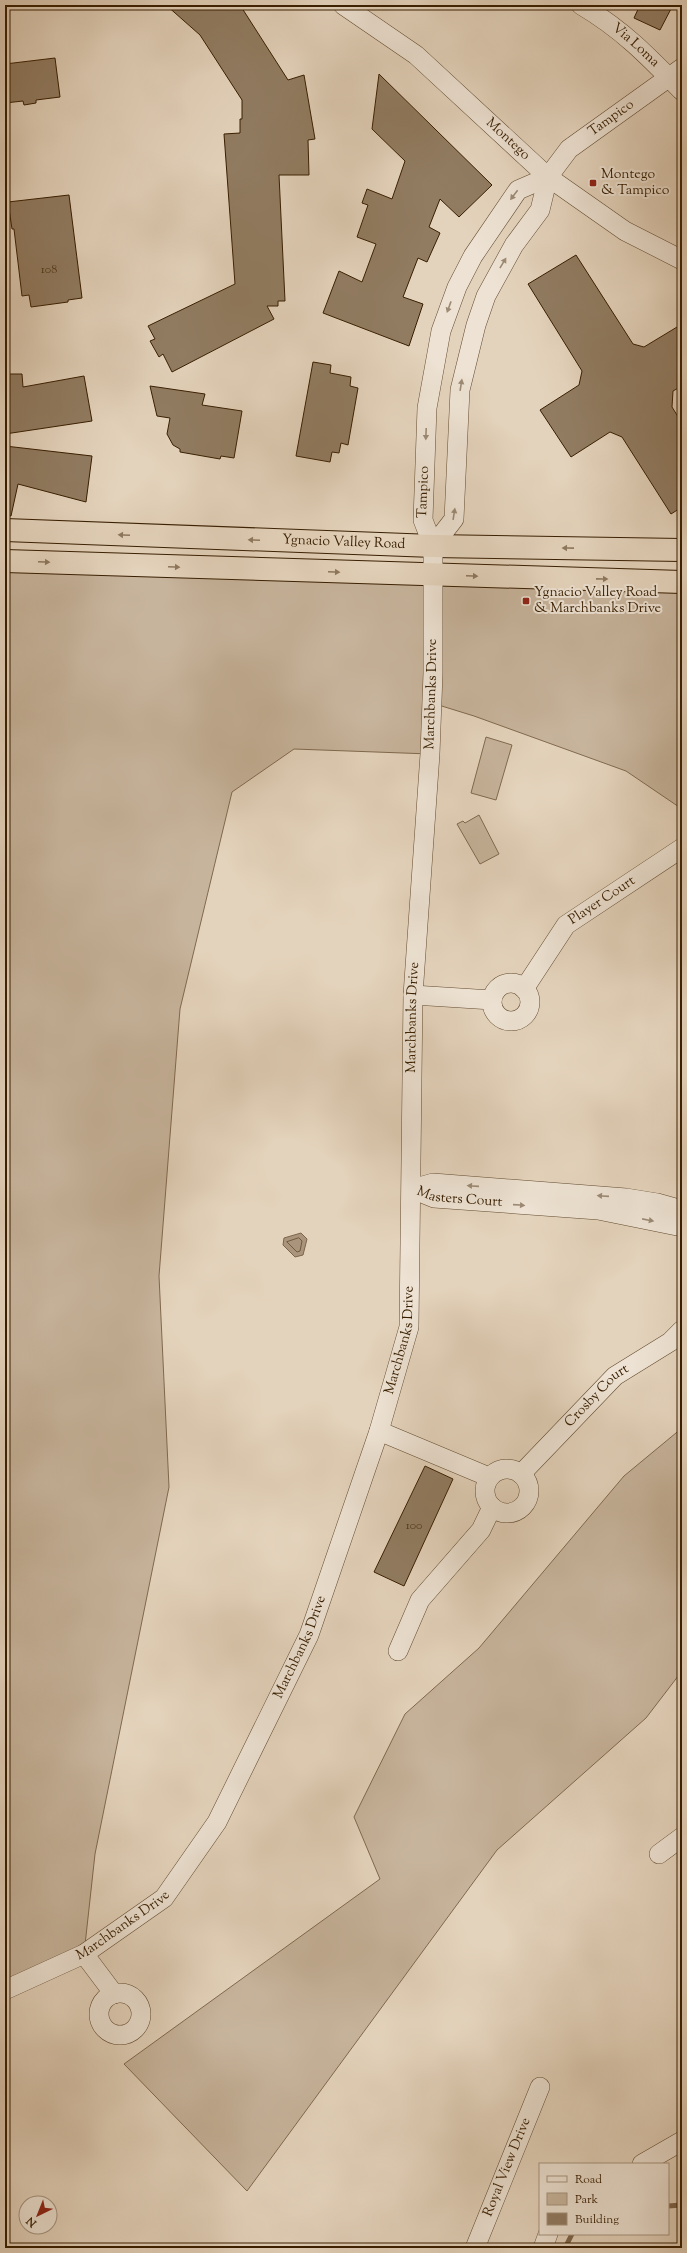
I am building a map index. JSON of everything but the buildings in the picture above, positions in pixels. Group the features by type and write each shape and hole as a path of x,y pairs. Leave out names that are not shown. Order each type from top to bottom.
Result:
{"highway":[{"name":"Ygnacio Valley Road","path":"5,530 433,546 682,550"},
{"name":"Ygnacio Valley Road","path":"5,561 682,582"}],"street":[{"name":"Montego","path":"343,5 416,56 548,176 625,231 682,260"},
{"name":"Via Loma","path":"581,5 609,21 675,72 682,90"},
{"name":"Tampico","path":"433,546 454,519 460,390 476,325 498,271 540,210 548,176 569,149 675,72"},
{"name":"Tampico","path":"433,546 423,520 427,408 441,331 457,287 493,225 518,190 548,176"},
{"name":"Marchbanks Drive","path":"5,1990 84,1954 164,1898 217,1822 309,1635 379,1431 409,1327 412,1190 413,995 430,754 433,546"},
{"name":"Player Court","path":"524,989 566,925 682,848"},
{"path":"508,984 519,986 524,989 529,999 528,1010 524,1015 515,1021 503,1019 498,1016 492,1006 492,1000 497,990 508,984"},
{"path":"413,995 492,1000"},
{"name":"Masters Court","path":"412,1190 433,1183 618,1198 657,1203 682,1210"},
{"name":"Masters Court","path":"412,1190 434,1198 598,1210 682,1227"},
{"name":"Crosby Court","path":"521,1474 615,1376 670,1342 682,1330"},
{"path":"379,1431 489,1477"},
{"path":"504,1469 516,1471 521,1474 529,1486 528,1499 524,1505 513,1513 505,1513 492,1508 485,1497 484,1490 489,1477 504,1469"},
{"path":"398,1651 420,1600 481,1530 492,1508"},
{"path":"659,1854 682,1837"},
{"path":"84,1954 114,1994"},
{"name":"Royal View Drive","path":"475,2248 540,2087"},
{"path":"644,2163 682,2141"},
{"path":"543,2248 548,2235"}],"green space":[{"path":"5,561 682,581 682,809 626,771 474,716 432,703 430,754 294,749 232,792 180,1009 159,1276 169,1487 95,1854 84,1954 5,1990"},
{"path":"486,737 512,745 496,800 471,793"},
{"path":"479,815 499,854 480,864 457,824 463,821 465,823"},
{"path":"682,1428 682,1671 646,1718 497,1850 247,2191 124,2064 380,1879 354,1817 405,1714 479,1648 624,1476"}],"water":[{"path":"301,1233 307,1239 303,1255 295,1257 283,1245 284,1238"}],"waterway":[{"path":"669,2206 682,2205"},
{"path":"565,2248 572,2235"}],"place":[{"name":"Montego & Tampico","path":"593,183"},
{"name":"Ygnacio Valley Road & Marchbanks Drive","path":"526,601"}]}
